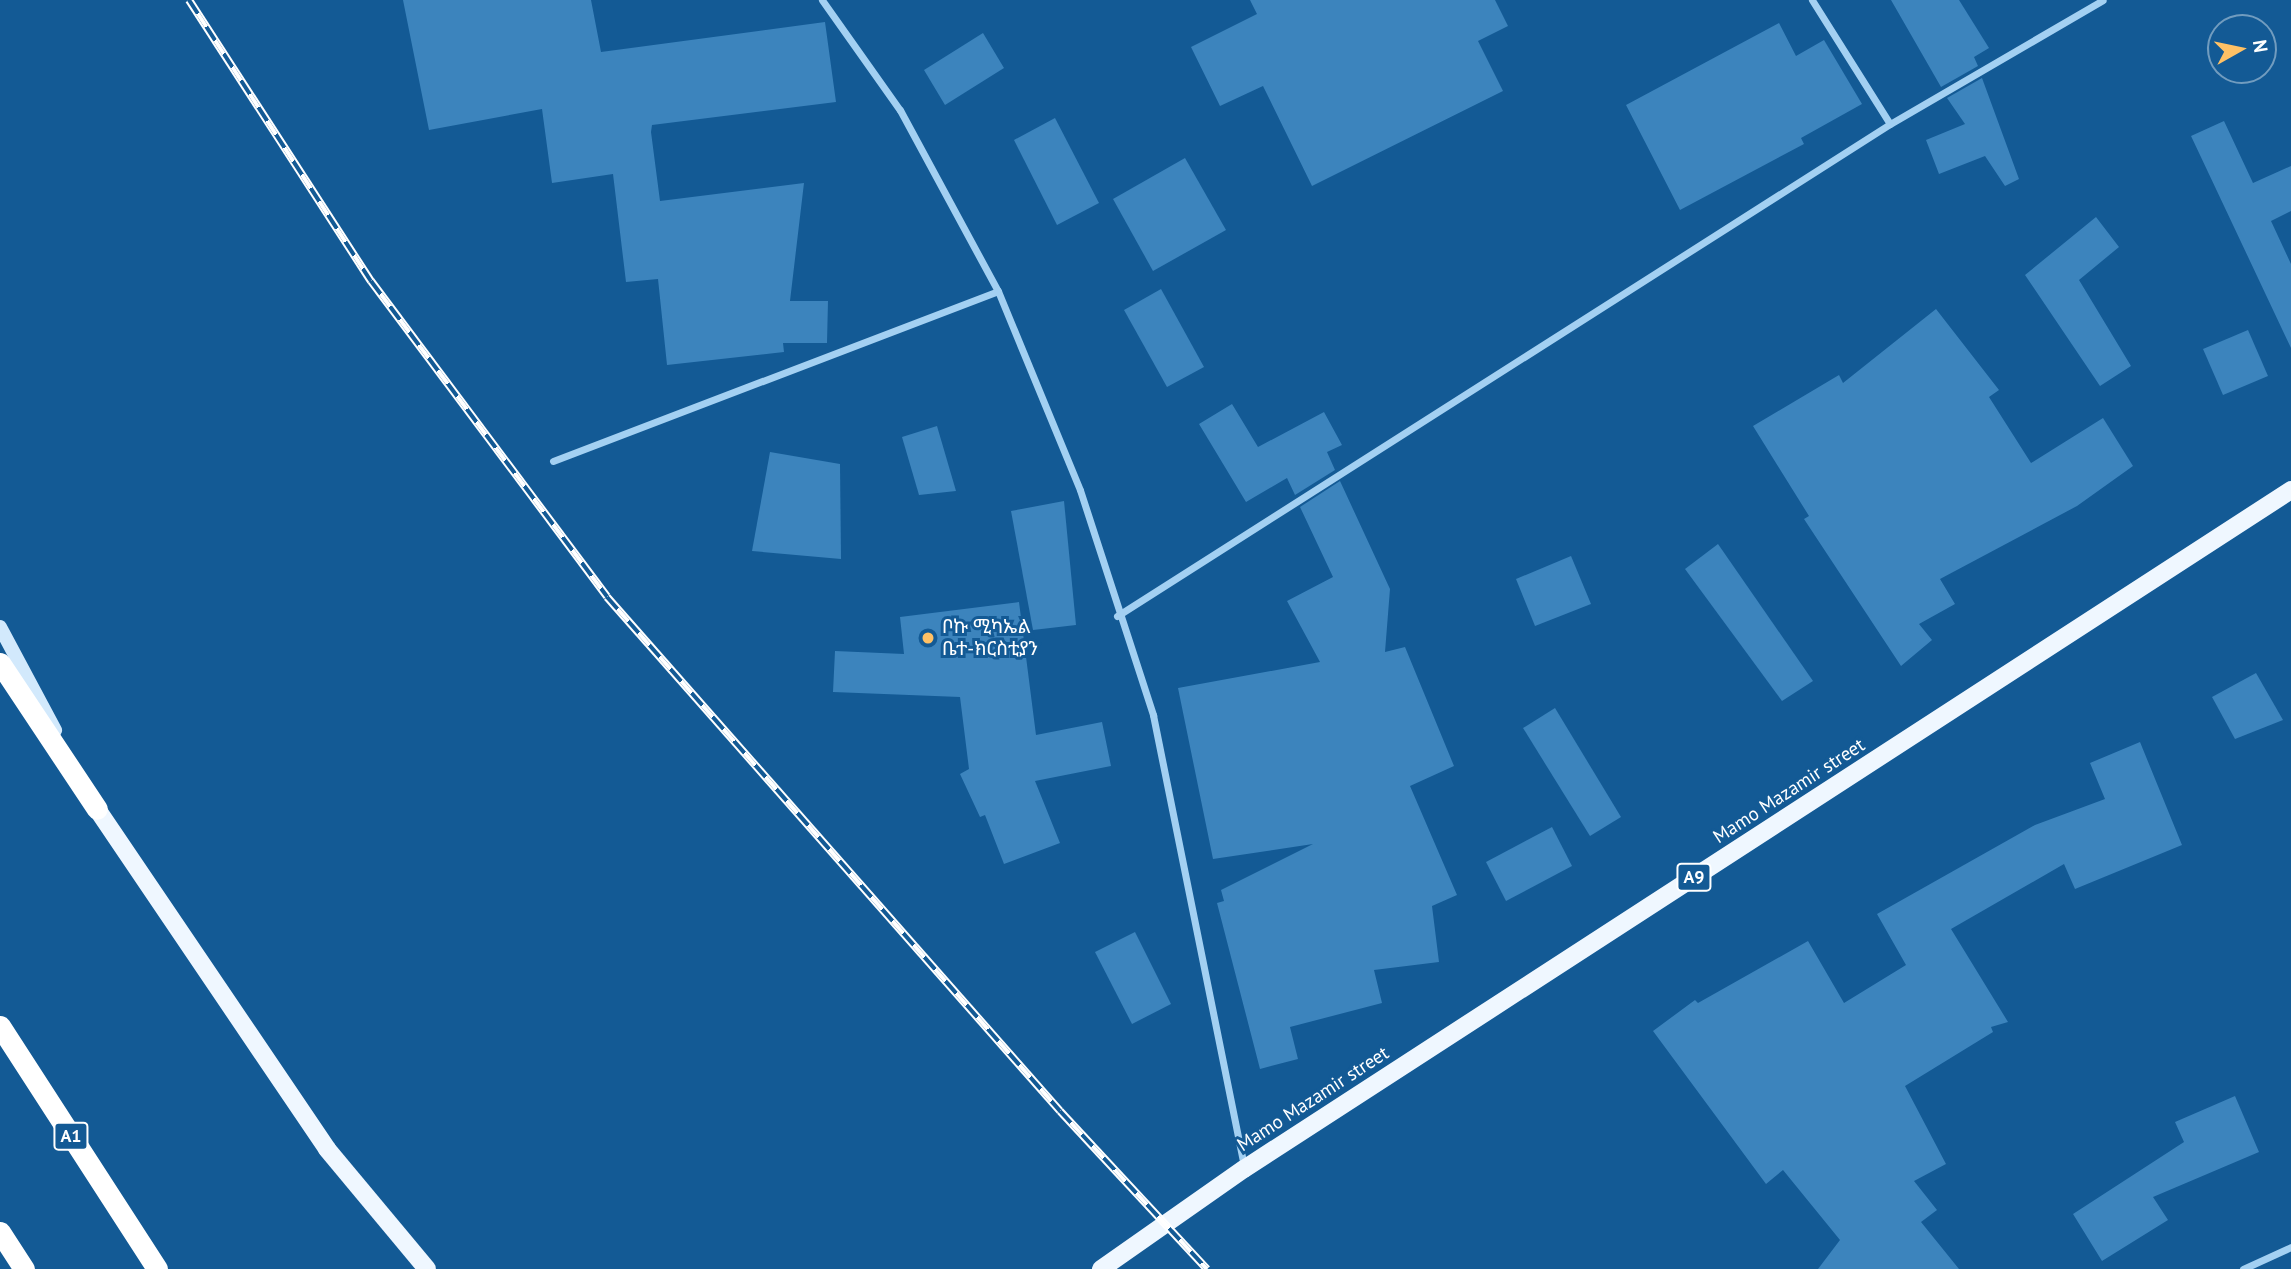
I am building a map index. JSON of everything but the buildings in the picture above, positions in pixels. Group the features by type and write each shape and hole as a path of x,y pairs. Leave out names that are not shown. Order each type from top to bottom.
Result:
{"highway":[{"path":"0,663 97,809"},
{"name":"A1","path":"0,1026 157,1269"},
{"path":"0,1232 24,1269"}],"main road":[{"name":"Mamo Mazamir street","path":"1101,1269 1244,1169 2291,490"},
{"path":"97,809 327,1149 427,1269"}],"street":[{"path":"822,0 900,110 998,290 1080,490 1117,617 1153,715 1244,1169"},
{"path":"1812,0 1890,124"},
{"path":"1117,617 1890,124 2103,0"},
{"path":"553,461 998,290"},
{"path":"0,627 97,809"},
{"path":"2243,1269 2291,1247"}],"railway":[{"path":"189,0 371,281 607,597 1060,1111 1207,1269"}],"place":[{"name":"ቦኩ ሚካኤል ቤተ-ክርስቲያን","path":"928,638"}]}
